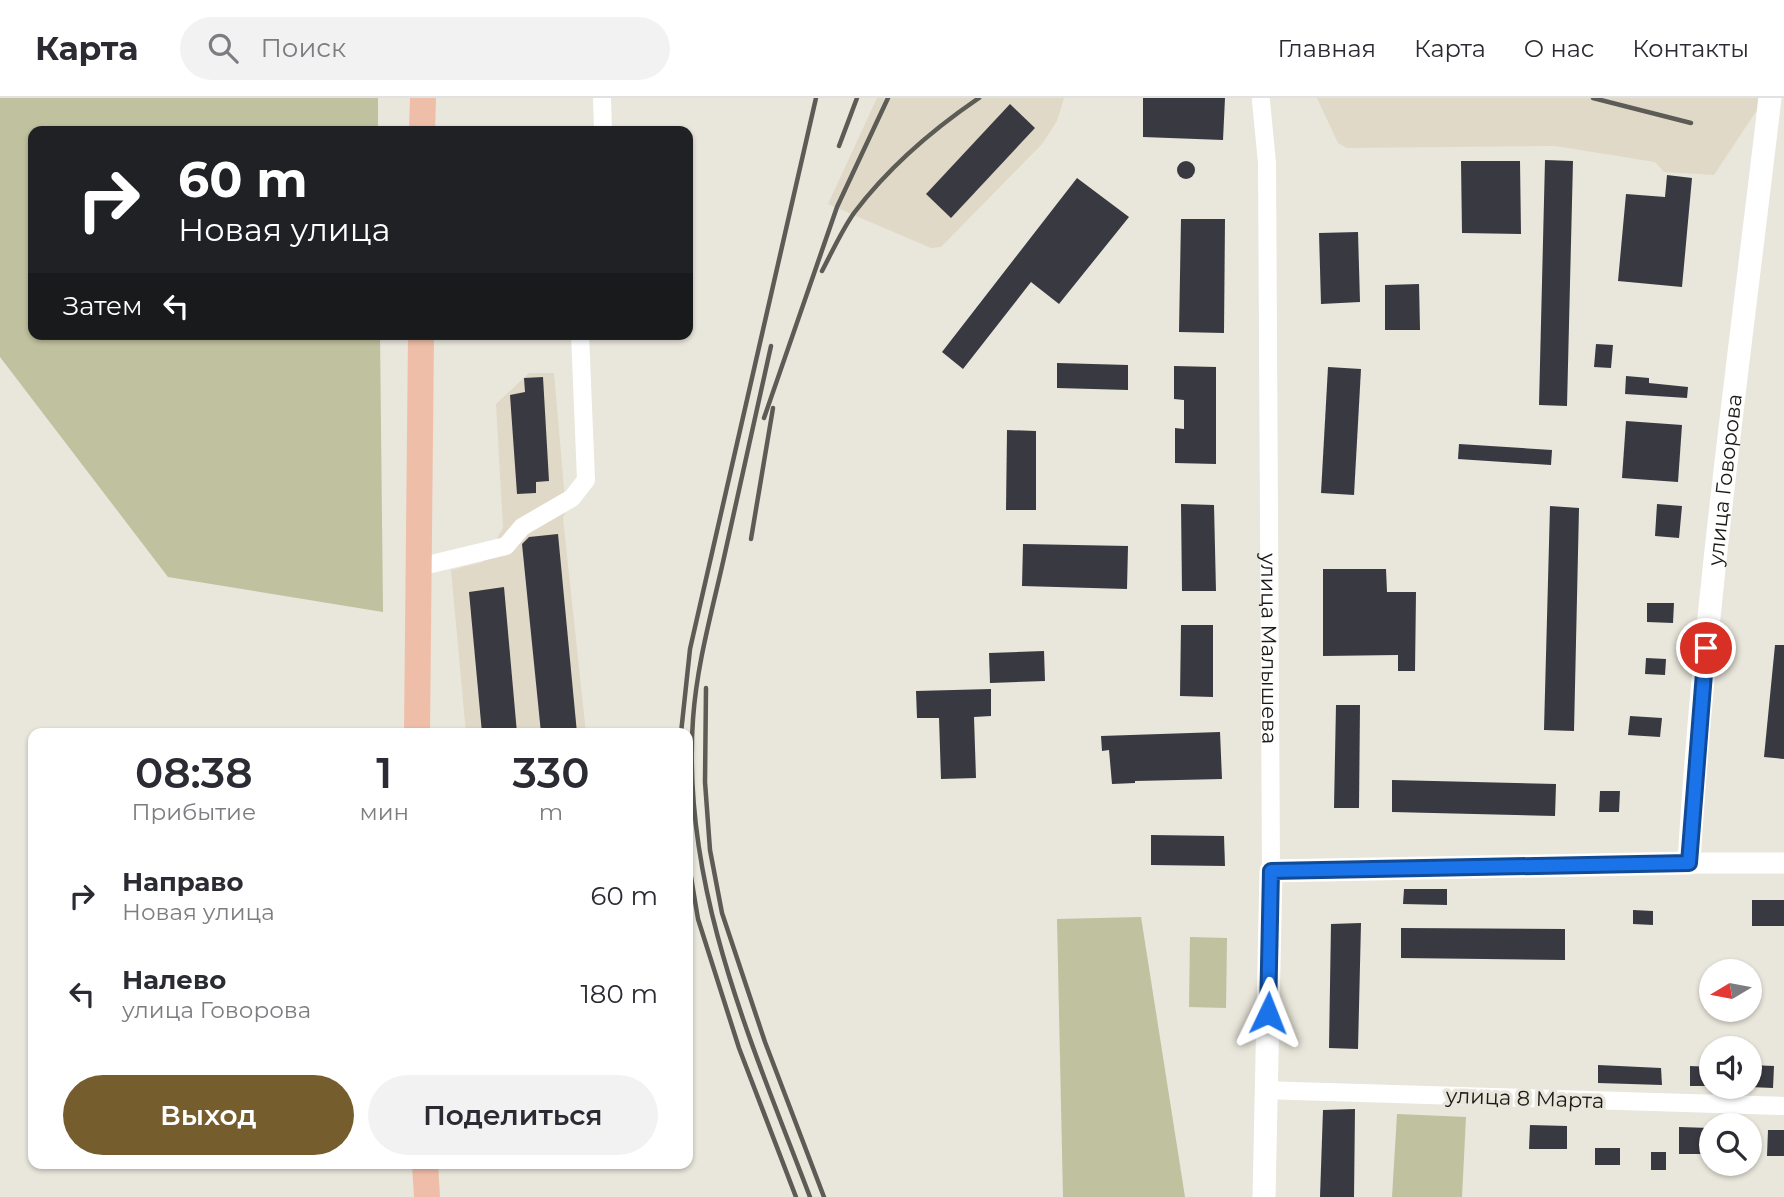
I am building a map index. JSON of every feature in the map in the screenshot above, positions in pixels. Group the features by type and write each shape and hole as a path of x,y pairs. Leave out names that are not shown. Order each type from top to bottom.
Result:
{"main road":[{"path":"422,126 423,98"},
{"name":"улица Говорова","path":"1689,863 1694,776 1714,571 1770,98"},
{"path":"417,728 421,340"},
{"path":"1271,871 1689,863"},
{"name":"улица Малышева","path":"1264,1197 1271,871"},
{"path":"425,1169 427,1197"}],"street":[{"path":"602,98 603,126"},
{"name":"улица Малышева","path":"1261,101 1267,163 1268,229 1271,871"},
{"path":"419,567 506,546 522,527 572,498 586,480 580,340"},
{"path":"1689,863 1784,863"},
{"name":"улица 8 Марта","path":"1265,1090 1784,1106"}],"shaded area":[{"path":"877,98 1064,98 1057,121 1042,144 941,247 931,248 828,204"},
{"path":"1317,98 1758,98 1757,110 1714,175 1664,172 1655,162 1555,146 1347,148 1338,143"},
{"path":"529,373 554,373 566,511 563,518 585,728 466,728 451,570 483,562 503,528 496,404"}],"green space":[{"path":"0,98 378,98 378,126 28,126 28,340 380,340 383,612 168,577 0,357"},
{"path":"1141,917 1185,1197 1063,1197 1057,919"},
{"path":"1190,937 1227,938 1226,1008 1189,1007"},
{"path":"1397,1114 1466,1117 1462,1197 1392,1197"}],"building":[{"path":"1143,98 1225,98 1223,140 1143,137"},
{"path":"1010,104 1035,128 951,218 926,194"},
{"path":"1545,160 1573,161 1567,406 1539,405"},
{"path":"1182,161 1190,161 1195,170 1193,177 1182,179 1177,174 1177,166"},
{"path":"1461,161 1520,161 1521,234 1462,233"},
{"path":"1667,175 1692,178 1682,287 1618,281 1626,194 1665,197"},
{"path":"1077,178 1129,217 1059,304 1031,282 963,369 942,352"},
{"path":"1181,219 1225,219 1224,333 1179,332"},
{"path":"1358,232 1360,302 1321,304 1319,233"},
{"path":"1419,284 1420,330 1385,330 1385,285"},
{"path":"1596,344 1613,345 1611,368 1594,367"},
{"path":"1057,363 1128,365 1128,390 1057,388"},
{"path":"1174,366 1216,367 1216,464 1175,463 1175,428 1184,429 1184,400 1174,399"},
{"path":"1328,367 1361,369 1354,495 1321,493"},
{"path":"1626,376 1649,378 1649,383 1688,387 1687,398 1625,394"},
{"path":"543,377 549,481 536,482 536,493 517,494 510,395 525,392 524,378"},
{"path":"1626,421 1682,425 1678,482 1622,478"},
{"path":"1007,430 1036,431 1036,510 1006,510"},
{"path":"1459,444 1552,450 1551,465 1458,459"},
{"path":"1181,504 1214,505 1216,591 1182,591"},
{"path":"1657,504 1682,506 1679,538 1655,536"},
{"path":"1550,506 1579,508 1574,731 1544,730"},
{"path":"558,534 577,728 540,728 522,544 529,537"},
{"path":"1023,544 1128,546 1127,589 1022,586"},
{"path":"1323,569 1386,569 1387,592 1416,592 1415,671 1398,671 1398,655 1323,656"},
{"path":"504,587 517,728 482,728 469,592"},
{"path":"1647,603 1674,603 1673,623 1647,622"},
{"path":"1181,625 1213,625 1213,697 1180,696"},
{"path":"1775,645 1784,645 1784,759 1764,757"},
{"path":"1044,651 1045,681 990,683 989,653"},
{"path":"1646,658 1666,659 1665,675 1645,674"},
{"path":"991,689 991,716 974,717 976,778 941,779 939,718 917,718 916,691"},
{"path":"1336,705 1360,705 1359,808 1334,808"},
{"path":"1630,716 1662,718 1660,737 1628,735"},
{"path":"1220,732 1222,779 1112,784 1109,750 1102,751 1101,736"},
{"path":"1392,780 1556,784 1555,816 1392,812"},
{"path":"1600,791 1620,791 1619,812 1599,812"},
{"path":"1151,835 1224,836 1225,866 1151,865"},
{"path":"1404,889 1447,889 1447,905 1403,904"},
{"path":"1752,900 1784,900 1784,926 1752,926"},
{"path":"1633,910 1653,911 1653,925 1633,924"},
{"path":"1361,923 1358,1049 1329,1048 1331,924"},
{"path":"1401,928 1565,929 1565,960 1401,958"},
{"path":"1598,1065 1661,1068 1662,1085 1598,1083"},
{"path":"1690,1066 1699,1066 1699,1086 1690,1086"},
{"path":"1762,1066 1774,1066 1773,1088 1762,1088"},
{"path":"1355,1109 1354,1197 1320,1197 1323,1110"},
{"path":"1530,1125 1567,1126 1567,1149 1529,1149"},
{"path":"1679,1127 1699,1128 1699,1154 1679,1154"},
{"path":"1768,1130 1784,1130 1784,1156 1767,1156"},
{"path":"1595,1148 1620,1148 1620,1165 1595,1165"},
{"path":"1651,1152 1666,1152 1666,1170 1651,1170"}],"railway":[{"path":"682,728 690,649 816,98"},
{"path":"839,146 857,98"},
{"path":"764,418 837,207 888,98"},
{"path":"822,271 841,234 867,196 896,165 944,123 979,98"},
{"path":"1593,98 1691,123"},
{"path":"693,728 702,656 771,346"},
{"path":"751,539 773,408"},
{"path":"706,688 705,782 710,850 722,913 765,1042 824,1197"},
{"path":"693,791 698,843 709,903 725,963 744,1023 810,1197"},
{"path":"693,889 698,919 739,1048 796,1197"}],"route":[{"path":"1268,1013 1271,871 1689,863 1706,648"}]}
